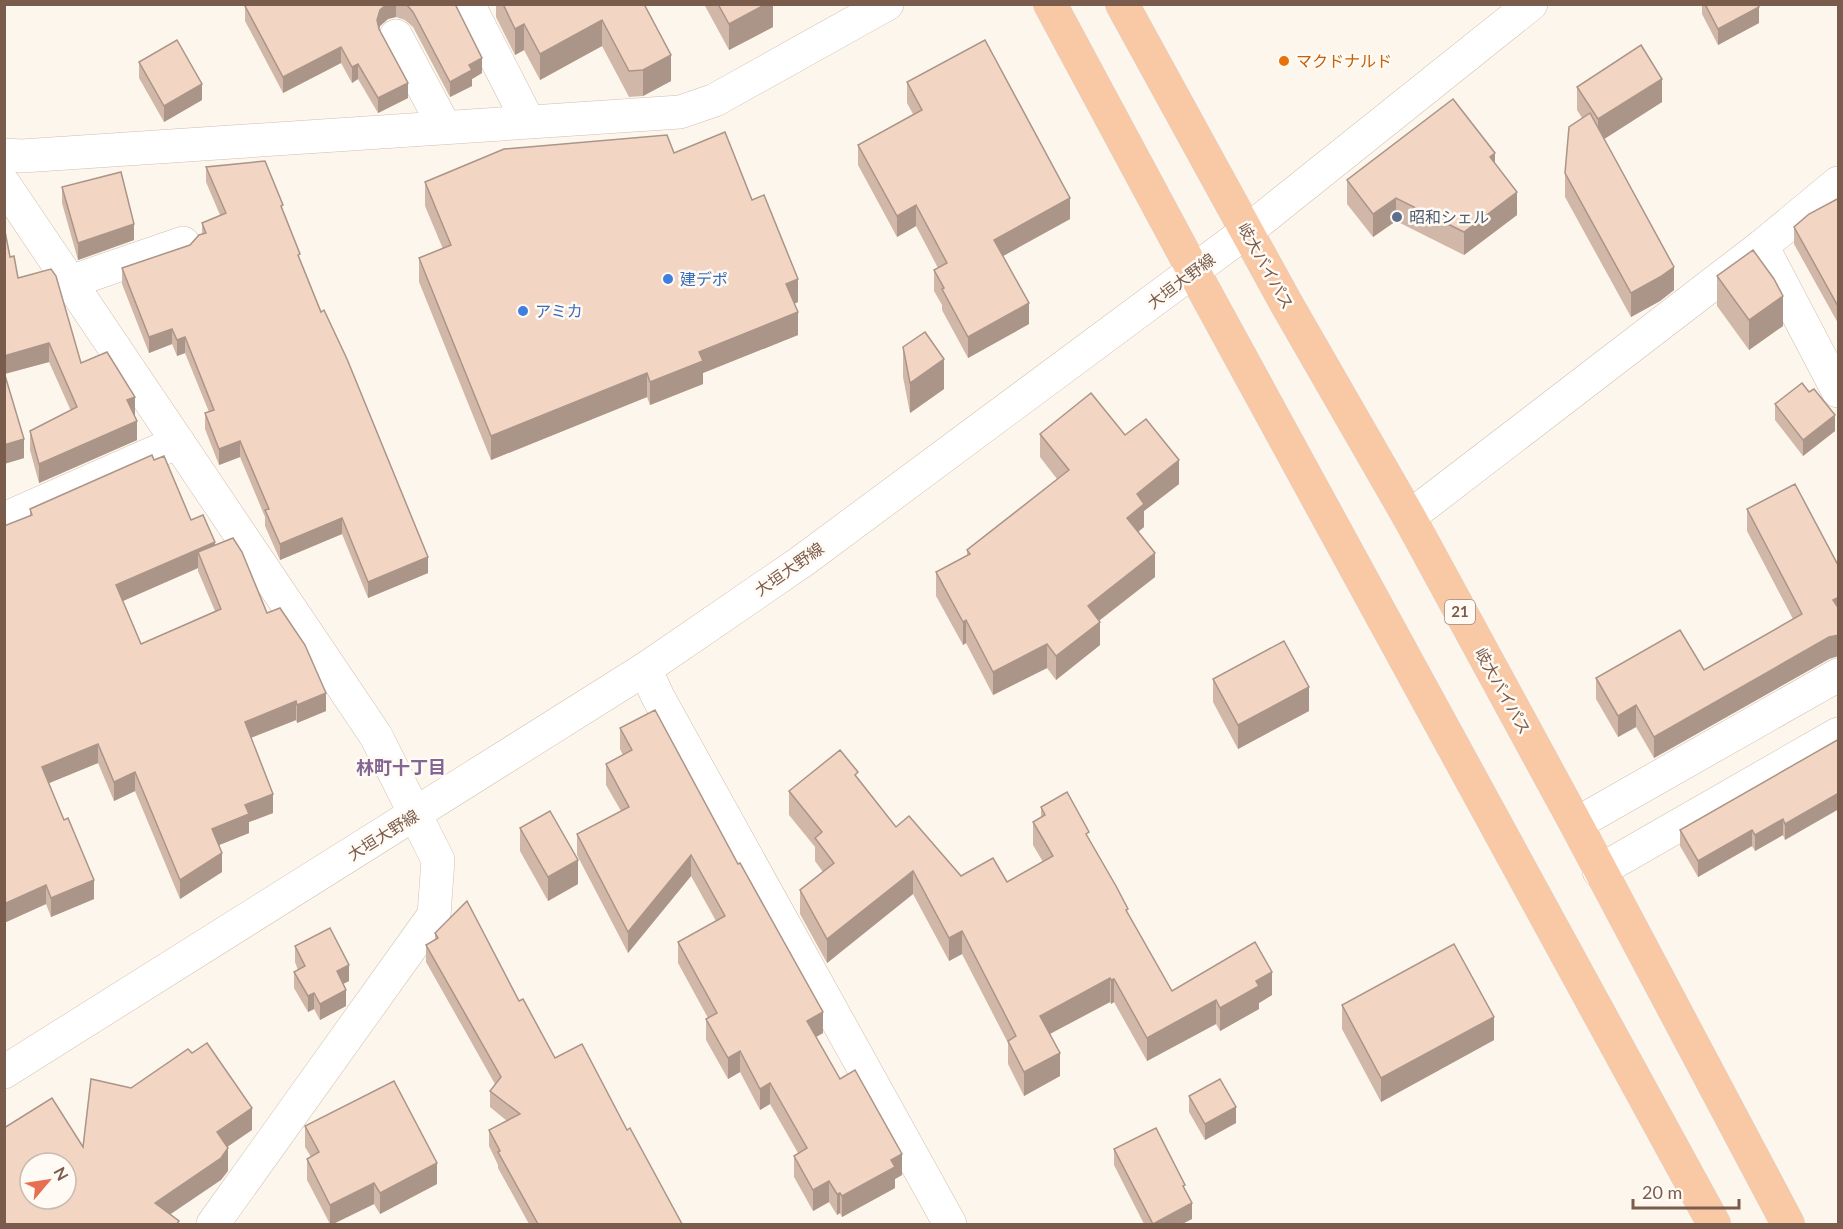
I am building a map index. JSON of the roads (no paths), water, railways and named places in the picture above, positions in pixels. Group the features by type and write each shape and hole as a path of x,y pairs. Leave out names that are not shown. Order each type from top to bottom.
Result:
{"highway":[{"path":"1050,4 1714,1224"},
{"name":"岐大バイパス","path":"1122,4 1409,517 1576,824 1788,1224"}],"street":[{"path":"468,4 528,121"},
{"path":"4,155 33,155 680,112 715,100 887,4"},
{"name":"大垣大野線","path":"4,1072 645,669 801,562 1194,272 1531,4"},
{"path":"396,36 444,126"},
{"path":"1409,517 1762,246 1839,183"},
{"path":"4,184 376,736 438,860 434,915 213,1224"},
{"path":"70,282 183,243"},
{"path":"1762,246 1839,391"},
{"path":"4,519 178,442"},
{"path":"645,669 662,705 950,1224"},
{"path":"1576,824 1839,675"},
{"path":"1599,871 1839,734"}],"place":[{"name":"マクドナルド","path":"1284,61"},
{"name":"昭和シェル","path":"1397,217"},
{"name":"建デポ","path":"668,279"},
{"name":"アミカ","path":"523,311"}],"district":[{"name":"林町十丁目","path":"401,768"}]}
